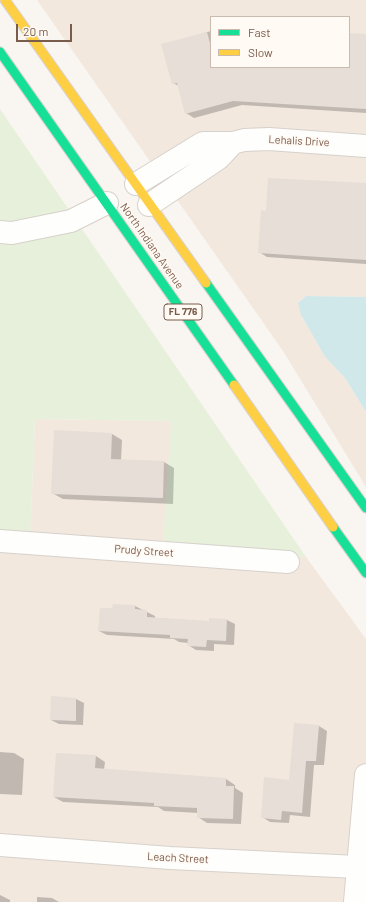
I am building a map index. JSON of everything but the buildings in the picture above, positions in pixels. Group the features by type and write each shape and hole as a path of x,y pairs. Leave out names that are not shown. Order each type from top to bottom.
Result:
{"main road":[{"name":"North Indiana Avenue","path":"5,0 136,184 149,205 366,508"},
{"name":"North Indiana Avenue","path":"0,52 366,573"}],"street":[{"name":"Lehalis Drive","path":"136,184 203,143 233,143 244,140 269,139 366,146"},
{"path":"149,205 220,158 233,143"},
{"path":"0,232 12,233 71,220 107,203"},
{"name":"Prudy Street","path":"0,541 288,562"},
{"path":"355,902 366,775"},
{"name":"Leach Street","path":"0,845 170,858 357,867"}],"shaded area":[{"path":"37,0 366,0 366,297 306,296 298,303 301,315 325,357 345,378 366,412 366,487 283,351"},
{"path":"35,419 172,421 163,543 306,557 366,639 366,823 361,902 0,902 0,534 30,536"}],"green space":[{"path":"0,109 306,557 163,543 171,421 35,419 30,536 0,534"}],"water":[{"path":"306,296 366,297 366,412 345,378 325,357 301,315 298,303"}],"traffic: fast":[{"path":"0,52 234,385"},
{"path":"206,283 366,508"},
{"path":"333,527 366,573"}],"traffic: slow":[{"path":"5,0 206,283"},
{"path":"234,385 333,527"}]}
